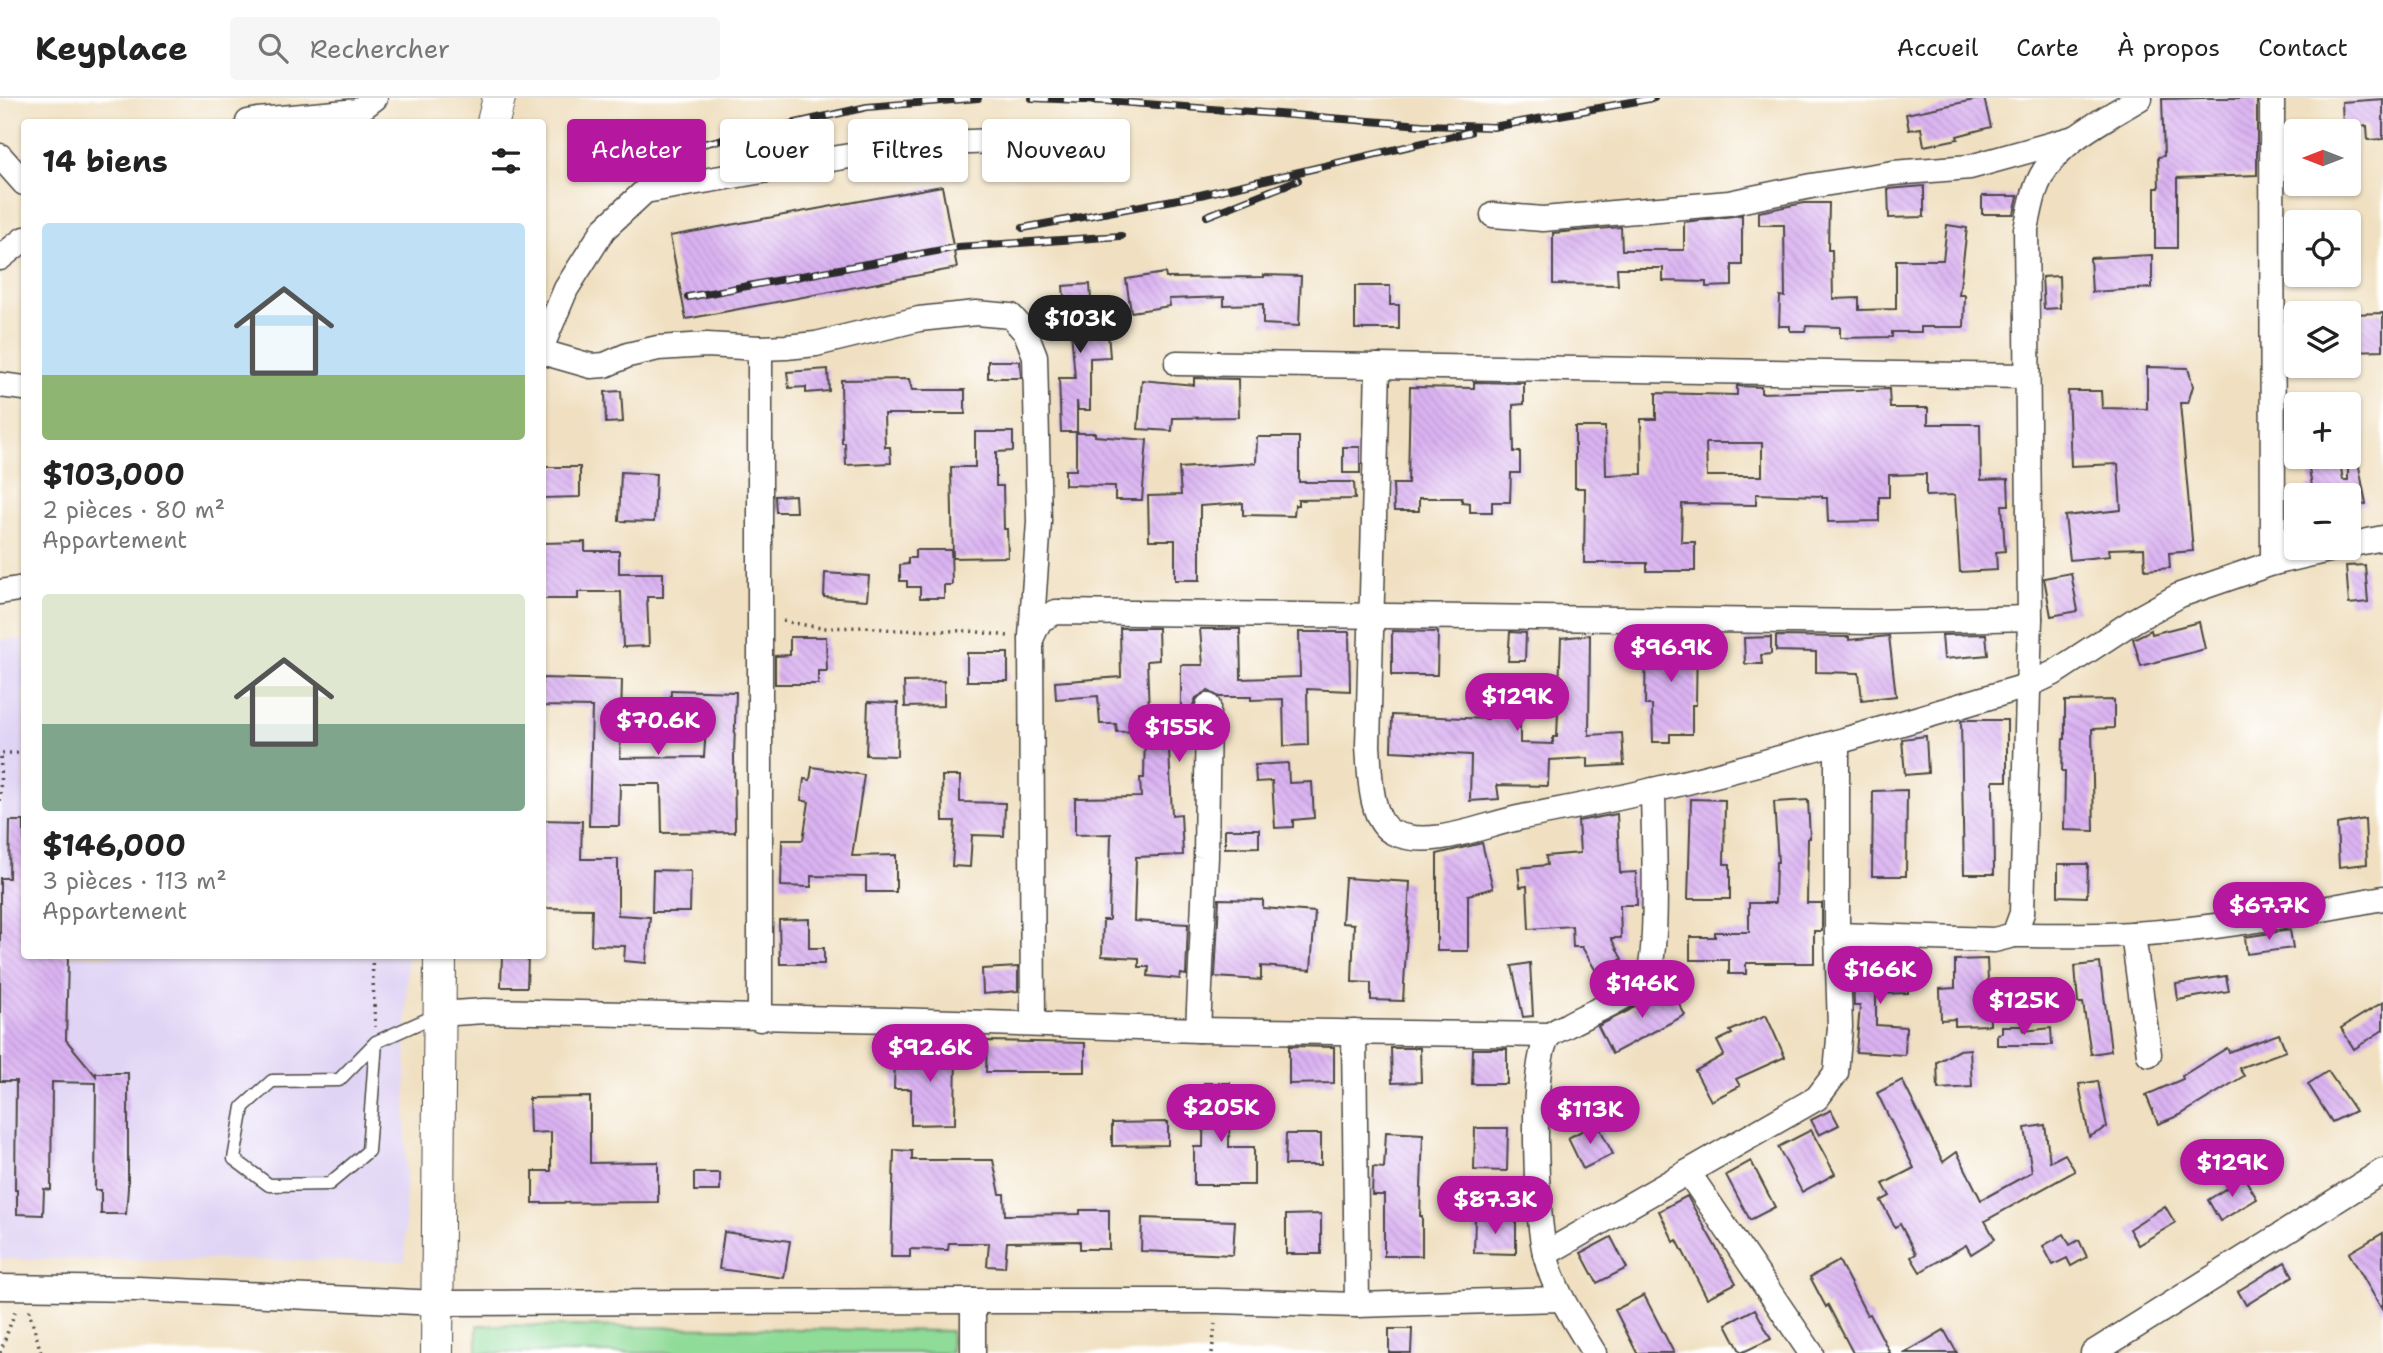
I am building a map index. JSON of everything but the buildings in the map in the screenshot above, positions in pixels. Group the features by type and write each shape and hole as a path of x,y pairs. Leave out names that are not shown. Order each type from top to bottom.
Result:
{"street":[{"path":"269,119 358,111 375,98"},
{"path":"494,119 499,98"},
{"path":"2014,935 2022,913 2026,686 2030,618 2026,229 2035,189 2048,164 2075,138 2140,98"},
{"path":"2272,98 2273,563"},
{"path":"1493,215 1543,219 1729,203 1893,173 1970,167 2075,138"},
{"path":"546,336 566,289 604,229 645,191 920,144 982,142"},
{"path":"0,156 21,180"},
{"path":"0,258 21,241"},
{"path":"546,353 592,366 605,365 628,355 658,348 707,345 760,348 816,344 919,319 976,313 1011,316 1026,333 1035,356 1038,522 1031,639 1033,1024"},
{"path":"760,348 760,1019"},
{"path":"1177,363 2027,376"},
{"path":"1378,366 1368,746 1371,784 1377,814 1391,832 1417,840 1653,790 1837,742 2026,686 2054,673 2135,620 2180,595 2286,560"},
{"path":"0,385 21,388"},
{"path":"2361,542 2383,538"},
{"path":"0,592 21,588"},
{"path":"1031,639 1040,620 1056,612 1873,622 2030,618"},
{"path":"1198,1030 1206,858 1208,706"},
{"path":"1545,1254 1817,1098 1836,1073 1840,1027 1837,742"},
{"path":"439,1014 484,1011 1198,1030 1549,1035 1621,999 1647,975 1654,944 1653,790"},
{"path":"1837,935 1994,940 2014,935 2133,934 2246,922 2383,898"},
{"path":"2133,934 2149,1054"},
{"path":"437,1353 440,959"},
{"path":"1354,1032 1357,1305"},
{"path":"1549,1035 1541,1054 1537,1076 1539,1208 1545,1254 1562,1299 1594,1353"},
{"path":"2093,1353 2383,1171"},
{"path":"1688,1172 1811,1353"},
{"path":"12,1288 138,1289 437,1304 1217,1301 1357,1305 1562,1299"},
{"path":"973,1301 973,1353"}],"lane":[{"path":"376,1042 369,1150 329,1184 269,1185 234,1159 243,1107 272,1081 339,1080 376,1042 439,1014"}],"path":[{"path":"761,613 793,624 821,628 970,631 1031,639"},
{"path":"0,801 1,753 21,753"},
{"path":"372,959 376,1042"},
{"path":"1,1353 12,1288"},
{"path":"12,1288 41,1353"},
{"path":"1212,1353 1217,1301"}],"shaded area":[{"path":"21,639 21,959 407,959 405,1261 0,1259 0,640"}],"green space":[{"path":"477,1325 951,1331 951,1353 477,1353"}],"railway":[{"path":"706,143 867,107 978,98"},
{"path":"1032,98 1106,101 1422,125 1493,127 1654,98"},
{"path":"1023,228 1200,195 1470,132"},
{"path":"1207,216 1298,180"},
{"path":"688,297 958,247 1121,236"}]}
